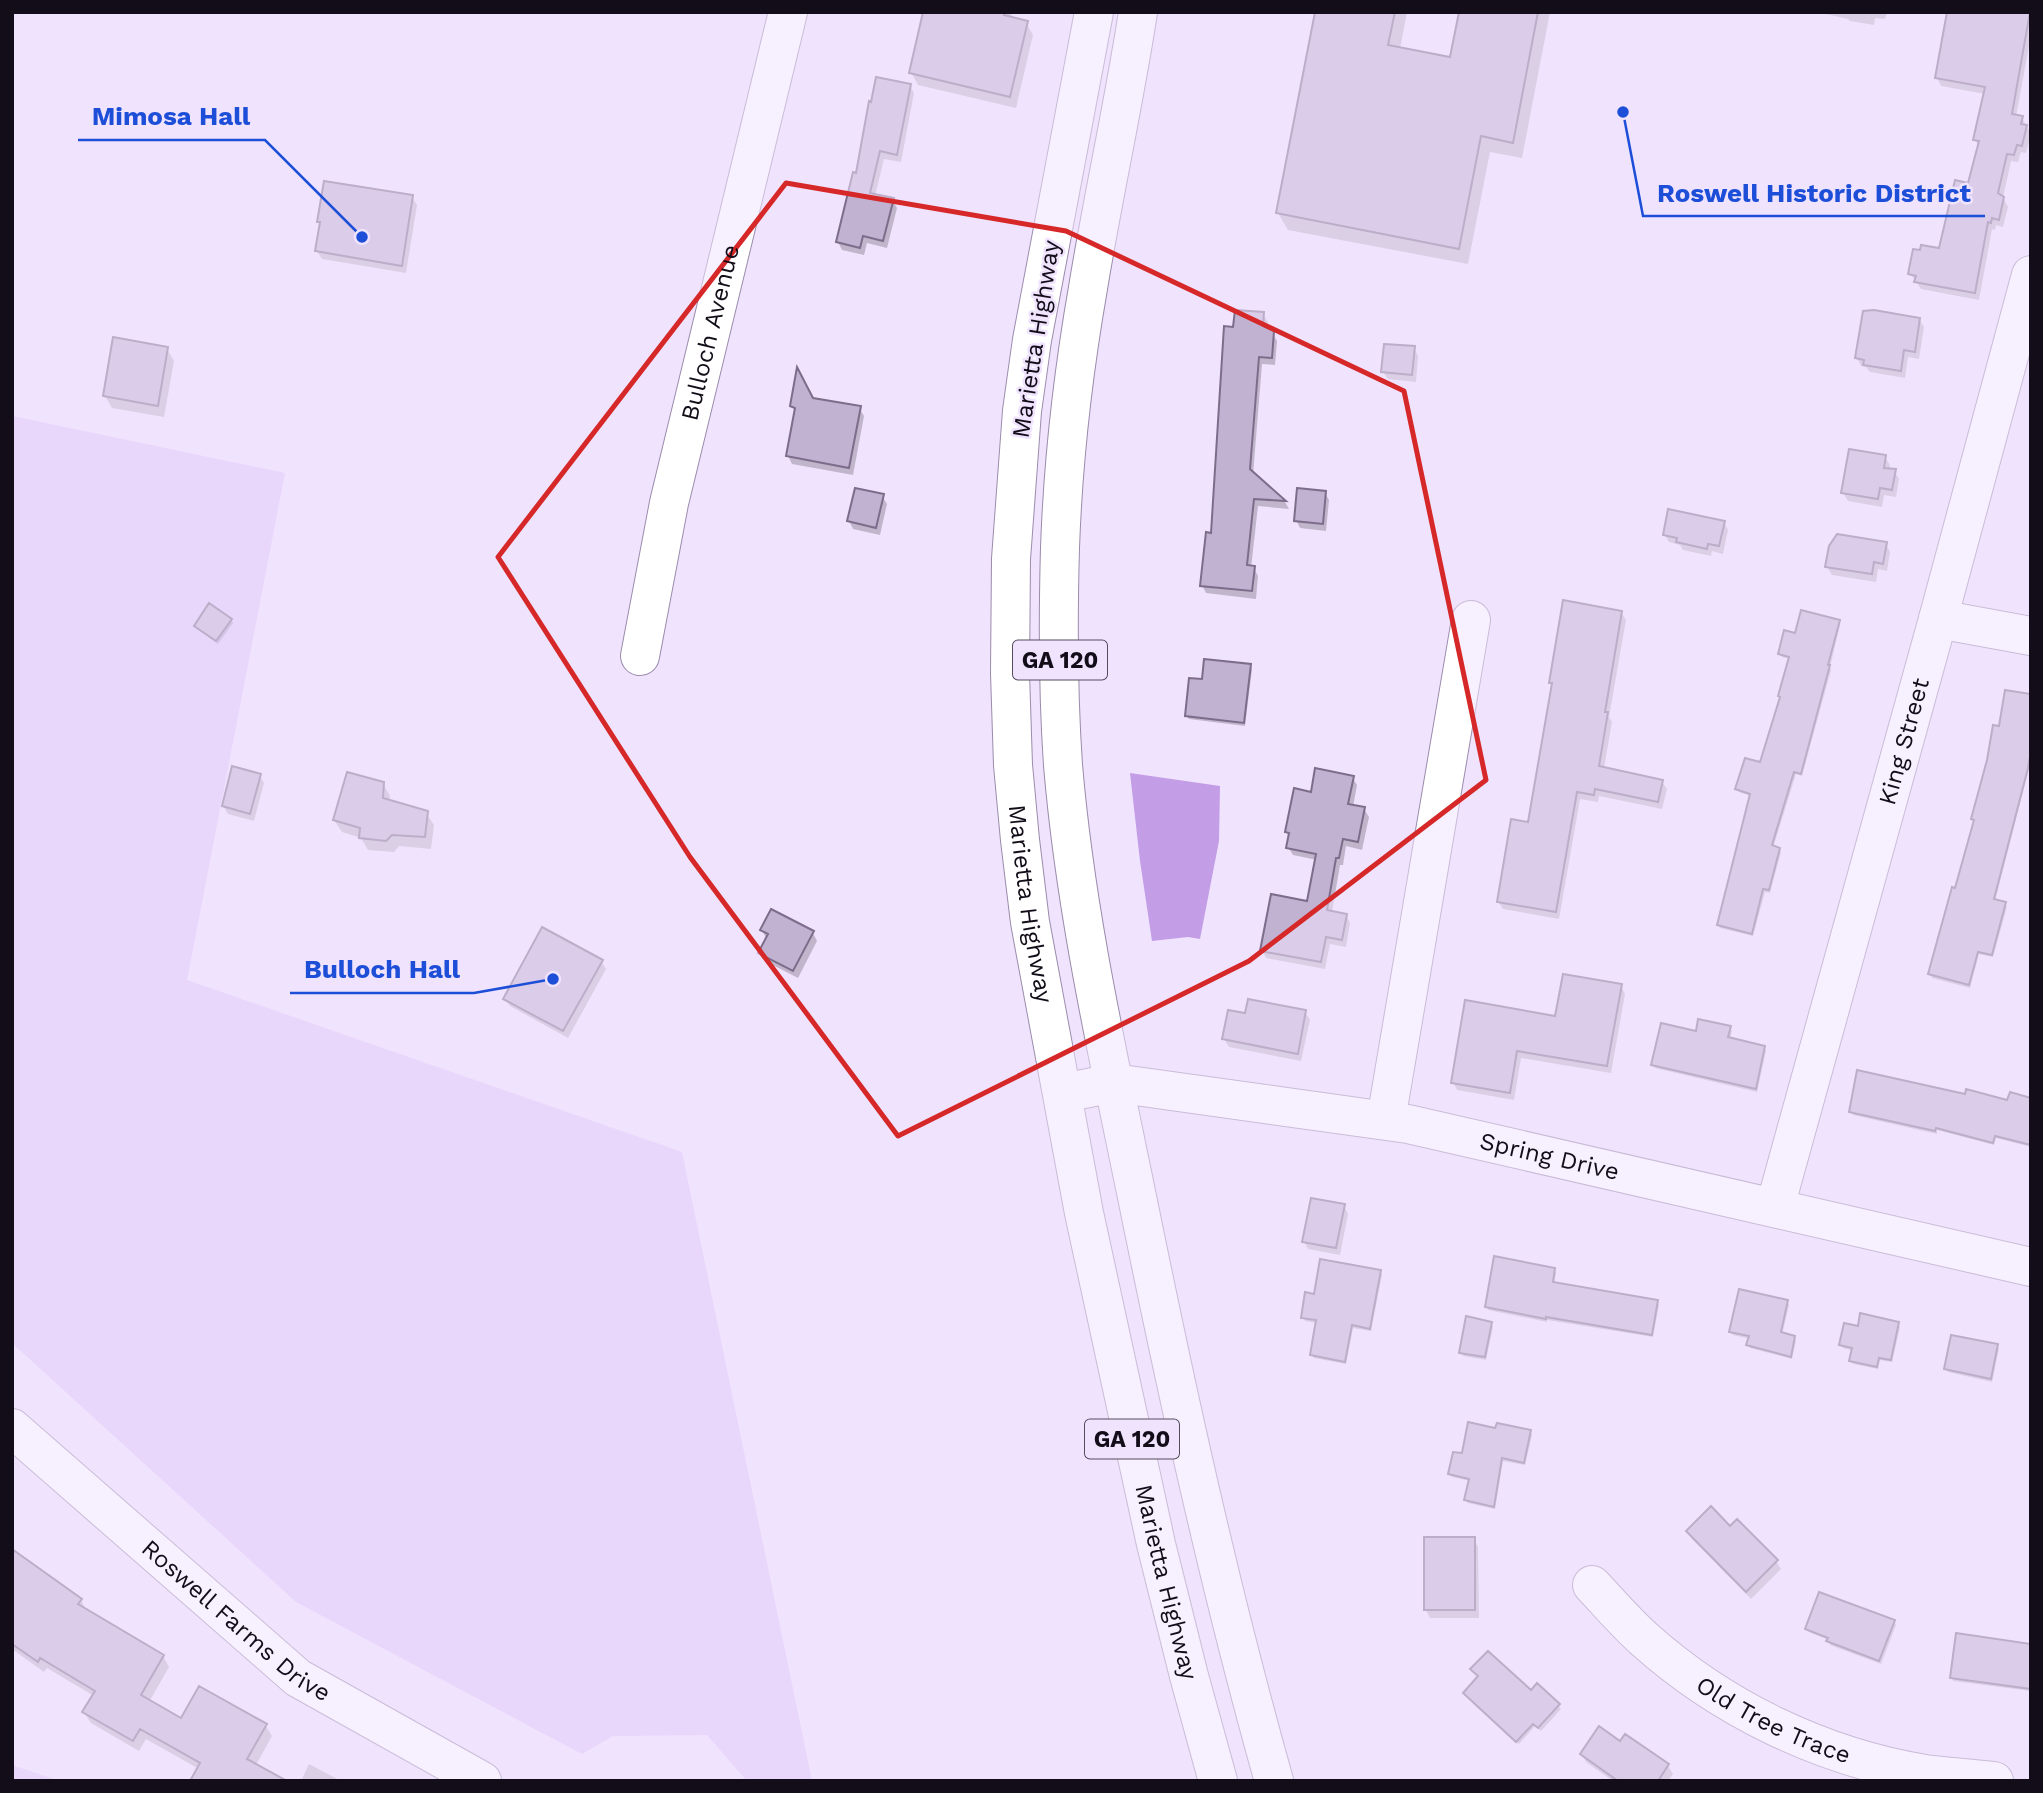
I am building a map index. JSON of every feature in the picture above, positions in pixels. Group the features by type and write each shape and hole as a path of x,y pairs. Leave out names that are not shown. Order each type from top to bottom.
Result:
{"main road":[{"name":"Bulloch Avenue","path":"640,656 669,502 788,12"},
{"name":"Marietta Highway","path":"1094,12 1032,340 1020,434 1011,559 1010,673 1013,765 1030,922 1084,1213 1126,1414 1186,1663 1218,1781"},
{"name":"Marietta Highway","path":"1138,12 1079,340 1063,481 1060,550 1063,764 1084,918 1114,1083 1161,1312 1213,1547 1273,1781"},
{"name":"King Street","path":"1774,1208 2031,275"},
{"path":"1938,619 2031,636"},
{"path":"1386,1121 1471,620"},
{"name":"Spring Drive","path":"1063,1093 1114,1083 1422,1127 2031,1268"},
{"name":"Roswell Farms Drive","path":"12,1429 298,1678 482,1781"},
{"name":"Old Tree Trace","path":"1592,1585 1644,1639 1692,1677 1766,1723 1843,1754 1924,1774 1994,1781"}],"highlighted area":[{"path":"786,183 1066,231 1404,391 1486,780 1249,961 898,1136 690,857 498,557"}],"shaded area":[{"path":"12,416 285,473 187,980 682,1152 812,1781 747,1781 707,1735 613,1736 582,1754 296,1602 12,1343"},
{"path":"1130,773 1220,786 1219,841 1200,939 1188,937 1152,941"},
{"path":"12,1765 60,1781 12,1781"}],"building":[{"path":"923,12 1005,12 1004,15 1028,21 1010,97 909,73"},
{"path":"1315,12 1395,12 1388,45 1450,57 1459,12 1538,12 1513,143 1481,136 1459,249 1276,213"},
{"path":"1947,12 2030,12 2012,114 2023,116 2021,124 2027,125 2022,146 2017,145 2014,155 2007,154 1998,193 2004,197 1999,220 1992,218 1991,223 1988,222 1975,293 1914,282 1916,276 1908,274 1913,249 1920,250 1921,245 1939,248 1955,180 1968,183 1979,141 1973,140 1985,87 1935,78"},
{"path":"876,77 911,84 897,155 880,151 870,193 894,198 883,241 863,236 860,248 836,242 853,172 856,173"},
{"path":"324,181 413,195 402,266 315,251"},
{"path":"1235,310 1264,312 1263,326 1274,331 1272,358 1259,357 1250,469 1286,501 1254,499 1247,565 1255,566 1252,591 1200,586 1206,532 1211,533 1224,326 1233,327"},
{"path":"1874,310 1920,318 1915,352 1904,350 1901,371 1863,365 1864,360 1855,358 1863,311"},
{"path":"113,337 168,347 158,406 103,396"},
{"path":"1384,344 1415,346 1412,375 1381,372"},
{"path":"797,367 813,398 861,406 849,468 786,456 795,408 790,406"},
{"path":"1849,449 1886,455 1884,468 1896,469 1892,490 1880,488 1878,499 1841,493"},
{"path":"855,488 884,494 876,528 847,521"},
{"path":"1297,488 1326,491 1323,524 1294,521"},
{"path":"1668,509 1725,521 1719,546 1708,544 1707,549 1676,542 1677,538 1663,535"},
{"path":"1837,534 1887,542 1883,564 1874,562 1872,574 1825,567 1829,546"},
{"path":"1563,600 1622,611 1599,766 1663,780 1658,802 1595,789 1594,795 1577,792 1556,912 1497,902 1511,819 1528,822"},
{"path":"209,603 232,619 216,641 194,626"},
{"path":"1801,610 1840,620 1801,774 1794,772 1772,845 1780,848 1769,890 1763,889 1752,934 1717,925 1750,794 1735,789 1745,758 1760,762 1789,657 1778,654 1784,630 1795,633"},
{"path":"1204,659 1251,664 1244,723 1185,716 1189,678 1202,679"},
{"path":"2005,690 2031,694 2031,751 1994,899 2006,902 1992,955 1978,952 1969,985 1928,974 1974,820 1971,819 1987,760 1993,725 1999,726"},
{"path":"232,766 261,774 250,814 222,806"},
{"path":"1315,768 1354,776 1348,804 1365,807 1358,842 1343,839 1339,858 1336,858 1327,910 1347,914 1342,940 1326,937 1321,962 1260,951 1271,894 1307,901 1316,854 1286,848 1289,833 1285,832 1294,788 1311,792"},
{"path":"347,772 384,782 383,798 428,811 425,837 392,835 386,841 359,838 360,828 333,820"},
{"path":"771,909 814,931 793,971 758,953 768,934 760,930"},
{"path":"542,927 603,960 563,1031 503,999"},
{"path":"1563,974 1622,984 1607,1066 1517,1051 1510,1093 1451,1083 1465,1000 1555,1016"},
{"path":"1248,999 1306,1010 1298,1054 1222,1039 1228,1010 1245,1013"},
{"path":"1698,1019 1731,1026 1728,1037 1765,1046 1756,1089 1651,1065 1661,1023 1696,1031"},
{"path":"1857,1070 1965,1094 1966,1089 2007,1100 2010,1092 2031,1098 2031,1145 1995,1136 1993,1143 1936,1128 1935,1131 1849,1112"},
{"path":"1311,1198 1345,1204 1336,1248 1302,1242"},
{"path":"1494,1256 1555,1268 1553,1282 1658,1300 1652,1335 1485,1307"},
{"path":"1320,1259 1381,1270 1370,1329 1352,1325 1345,1362 1310,1355 1316,1320 1301,1318 1305,1292 1314,1294"},
{"path":"1739,1289 1788,1300 1781,1332 1795,1336 1791,1357 1746,1345 1749,1336 1729,1332"},
{"path":"1860,1313 1899,1322 1891,1360 1879,1358 1877,1367 1849,1361 1852,1348 1839,1345 1844,1323 1858,1326"},
{"path":"1466,1316 1492,1322 1485,1357 1459,1353"},
{"path":"1951,1335 1998,1344 1991,1379 1944,1369"},
{"path":"1468,1422 1495,1428 1497,1423 1531,1430 1524,1463 1502,1458 1494,1507 1464,1500 1469,1479 1448,1474 1453,1452 1462,1453"},
{"path":"1711,1506 1730,1526 1737,1519 1778,1560 1746,1592 1686,1531"},
{"path":"1424,1537 1475,1537 1475,1610 1424,1610"},
{"path":"12,1549 82,1599 78,1604 164,1655 141,1695 181,1718 199,1686 267,1724 247,1759 287,1781 190,1781 200,1763 140,1729 133,1741 82,1712 95,1691 40,1658 38,1662 12,1644"},
{"path":"1819,1592 1895,1620 1879,1661 1826,1641 1828,1638 1805,1629"},
{"path":"1956,1633 2031,1644 2031,1689 1950,1678"},
{"path":"1488,1651 1531,1690 1537,1683 1560,1704 1538,1728 1533,1724 1516,1742 1463,1693 1478,1676 1470,1669"},
{"path":"1599,1726 1620,1741 1625,1734 1669,1764 1658,1781 1618,1781 1580,1754"}],"place":[{"name":"Roswell Historic District","path":"1623,112"},
{"name":"Mimosa Hall","path":"362,237"},
{"name":"Bulloch Hall","path":"553,979"}]}
